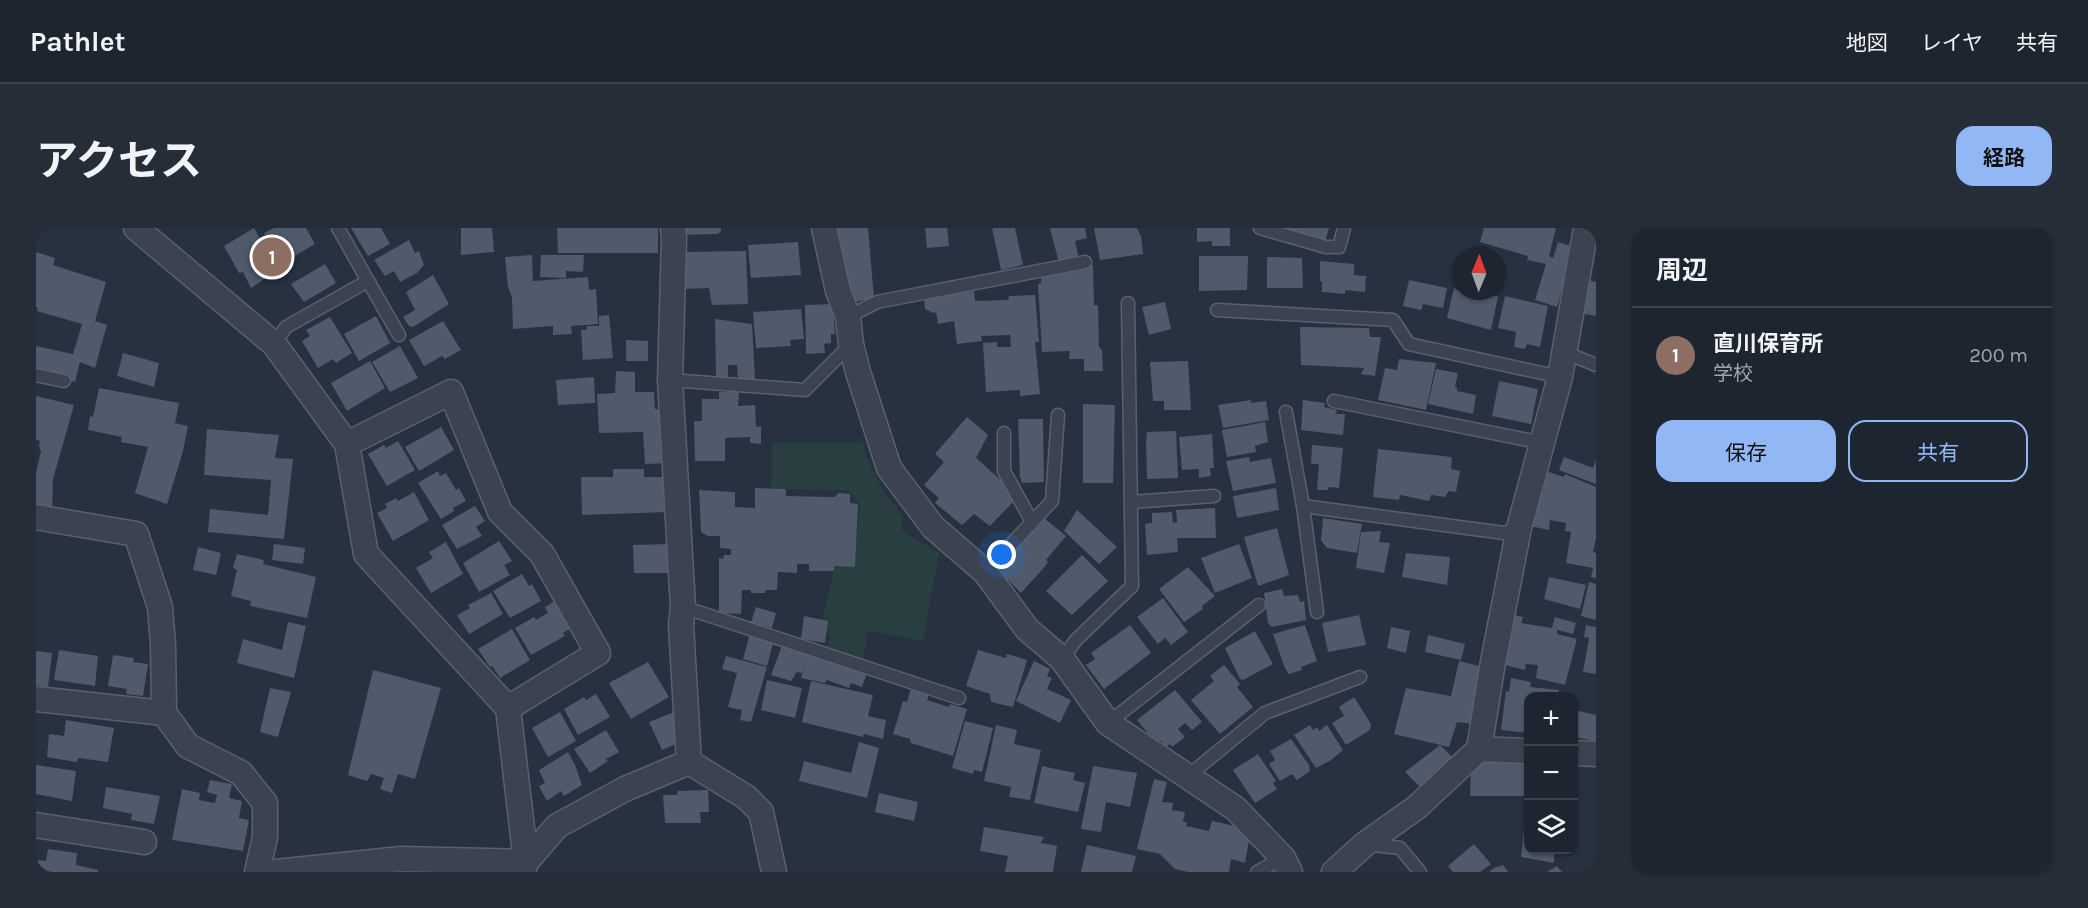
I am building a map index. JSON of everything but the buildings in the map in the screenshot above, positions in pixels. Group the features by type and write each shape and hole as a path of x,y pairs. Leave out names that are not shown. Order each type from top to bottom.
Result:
{"street":[{"path":"136,228 274,344 347,444 366,554 508,708 525,867"},
{"path":"673,228 675,239 670,380 689,762"},
{"path":"824,228 838,291 848,317 851,344 889,468 933,527 985,572 1027,629 1062,659 1108,723 1236,809 1286,865"},
{"path":"1334,872 1365,844 1417,807 1479,749 1519,528 1560,377 1586,228"},
{"path":"347,444 451,392 500,512 542,554 598,652 508,708"},
{"path":"36,517 135,534 160,607 164,644 164,713 188,746 241,773 265,803 265,837 257,872"},
{"path":"36,699 164,713"},
{"path":"1479,749 1524,751"},
{"path":"1578,753 1596,754"},
{"path":"525,867 557,826 625,789 689,762"},
{"path":"689,762 746,797 761,812 774,872"},
{"path":"36,825 144,842"},
{"path":"276,872 402,859 525,867"}],"lane":[{"path":"338,228 399,335"},
{"path":"1260,228 1326,247 1339,247 1344,228"},
{"path":"848,317 877,302 1085,262"},
{"path":"274,344 286,327 368,281"},
{"path":"1062,659 1076,640 1132,586 1128,303"},
{"path":"1217,310 1393,320 1409,344 1560,377"},
{"path":"670,380 805,390 851,344"},
{"path":"1564,352 1596,365"},
{"path":"36,375 64,381"},
{"path":"1334,401 1543,443"},
{"path":"1286,412 1303,506 1317,612"},
{"path":"985,572 1052,501 1058,415"},
{"path":"1004,434 1004,471 1032,522"},
{"path":"1131,502 1214,496"},
{"path":"1303,506 1504,533 1519,528"},
{"path":"1108,723 1259,605"},
{"path":"683,607 959,698"},
{"path":"1188,776 1265,713 1360,677"},
{"path":"1365,844 1400,848 1420,872"},
{"path":"1257,872 1286,865"}],"green space":[{"path":"772,443 863,443 874,474 903,517 902,531 939,553 923,641 868,631 863,661 828,647 830,634 820,631 835,564 854,564 860,504 848,491 771,488"}],"place":[{"name":"直川保育所","path":"272,257"}]}
